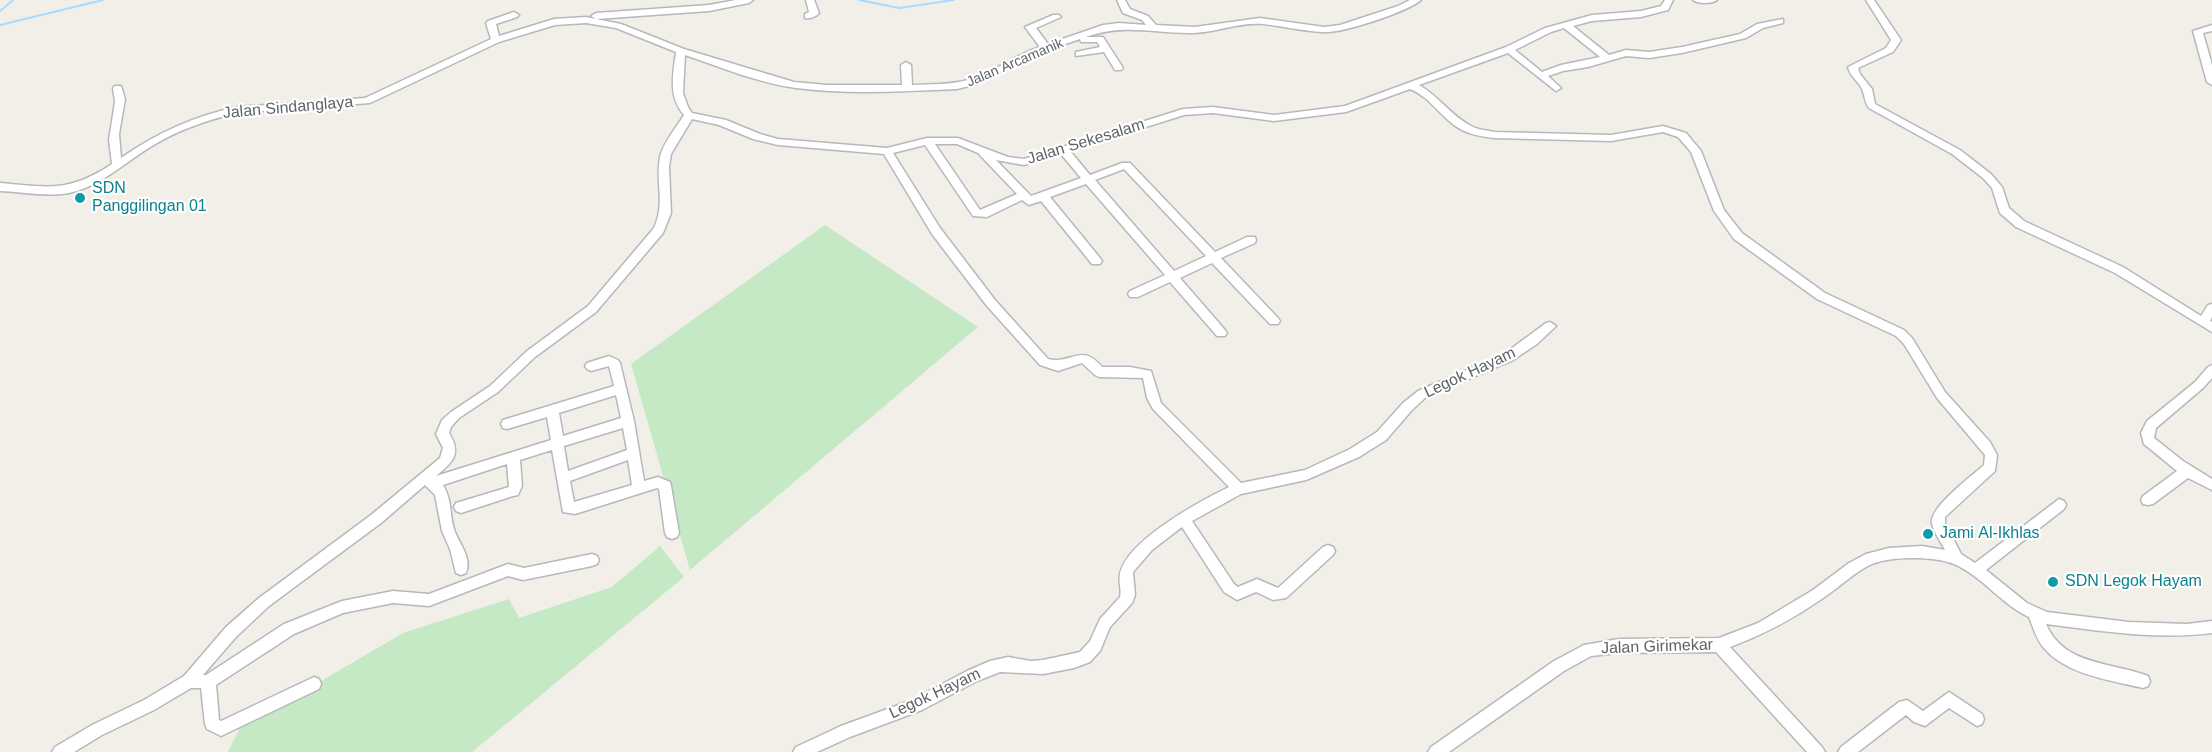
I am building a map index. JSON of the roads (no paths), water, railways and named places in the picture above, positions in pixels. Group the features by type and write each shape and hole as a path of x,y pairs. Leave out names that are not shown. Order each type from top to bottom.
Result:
{"street":[{"path":"554,22 587,15 605,16 709,8 749,0"},
{"path":"808,16 814,14 810,0"},
{"path":"1121,0 1124,10 1145,18 1154,28"},
{"name":"Jalan Arcamanik","path":"681,51 794,85 826,88 957,86 974,82 1007,63 1046,48 1111,27 1208,29 1260,21 1324,30 1341,28 1401,8 1417,0"},
{"name":"Jalan Sekesalam","path":"689,115 722,122 757,137 778,142 887,151 927,141 958,141 1016,162 1033,160 1183,112 1213,110 1264,118 1281,118 1346,109 1509,49 1544,31 1592,18 1652,12 1665,8 1669,0"},
{"path":"1697,0 1713,0"},
{"path":"1870,0 1896,40 1890,50 1853,67 1856,77 1867,89 1872,106 1938,142 1980,170 1997,187 2004,210 2020,224 2119,270 2208,325 2212,308"},
{"path":"496,40 491,23 514,15"},
{"path":"1046,48 1030,27 1056,17"},
{"path":"1542,75 1561,68 1588,64 1632,52 1649,55 1682,50 1743,36 1760,26 1780,21"},
{"name":"Jalan Sindanglaya","path":"0,186 55,191 68,189 106,172 166,135 219,113 367,101 496,40 554,22 600,22 681,51"},
{"path":"1566,25 1608,59"},
{"path":"2212,28 2198,31 2212,82"},
{"path":"1065,41 1070,43 1098,38 1118,68"},
{"path":"1079,54 1106,49"},
{"path":"1509,49 1556,88"},
{"path":"60,752 189,681 231,632 264,602 429,480 449,456 450,448 442,434 450,420 494,390 531,354 592,309 659,230 666,213 664,167 666,154 689,115 683,110 679,99 681,51"},
{"path":"906,65 907,88"},
{"path":"1409,85 1420,89 1439,103 1456,122 1475,132 1494,135 1611,138 1663,129 1682,135 1696,151 1719,211 1738,236 1821,296 1886,324 1900,333 1908,341 1941,395 1986,446 1991,455 1990,467 1986,473 1956,496 1939,515 1938,523 1956,558 1976,570 2035,615 2046,618 2129,628 2187,630 2212,627"},
{"path":"117,165 114,155 114,138 116,117 122,100 118,88"},
{"path":"927,141 977,213 983,214 1022,196"},
{"path":"980,148 1029,201 1126,165 1274,321"},
{"path":"1064,150 1221,333"},
{"path":"887,151 943,240 991,303 1044,362 1058,366 1083,358 1090,361 1099,372 1112,370 1147,374 1151,394 1157,406 1239,489"},
{"path":"1043,196 1096,261"},
{"path":"1134,294 1251,240"},
{"name":"Legok Hayam","path":"801,752 847,731 927,700 973,674 1002,664 1019,664 1033,668 1071,662 1084,657 1094,649 1104,624 1125,602 1128,595 1125,575 1151,543 1184,520 1239,489 1269,481 1300,477 1334,462 1379,437 1408,405 1422,394 1440,384 1503,360 1532,342 1550,326"},
{"path":"591,366 609,361 614,363 628,421 639,487"},
{"path":"2212,370 2199,385 2151,425 2148,433 2148,440 2157,449 2187,471 2212,484"},
{"path":"507,424 620,389"},
{"path":"552,410 568,508 575,508 658,482 665,486 672,533"},
{"path":"429,480 513,458 628,421"},
{"path":"563,478 633,453"},
{"path":"461,507 510,493 516,486 513,458"},
{"path":"2148,500 2187,471"},
{"path":"429,480 444,502 448,531 456,546 461,569"},
{"path":"1976,570 2059,505"},
{"path":"1184,520 1229,588 1237,594 1257,585 1277,595 1281,594 1328,551"},
{"name":"Jalan Girimekar","path":"1436,752 1541,678 1589,650 1619,646 1719,645 1763,628 1871,558 1889,554 1922,552 1956,558"},
{"path":"189,681 208,682 289,629 342,607 393,597 429,600 507,570 514,570 522,574 592,560"},
{"path":"2035,615 2046,639 2061,654 2086,665 2143,681"},
{"path":"1719,645 1817,752"},
{"path":"208,682 212,724 221,729 314,684"},
{"path":"1846,752 1904,707 1925,719 1950,699 1977,719"}],"waterway":[{"path":"0,11 13,0"},
{"path":"0,25 103,0"},
{"path":"859,0 899,8 954,0"}],"place":[{"name":"SDN Panggilingan 01","path":"80,198"},
{"name":"Jami Al-Ikhlas","path":"1928,534"},
{"name":"SDN Legok Hayam","path":"2053,582"}]}
